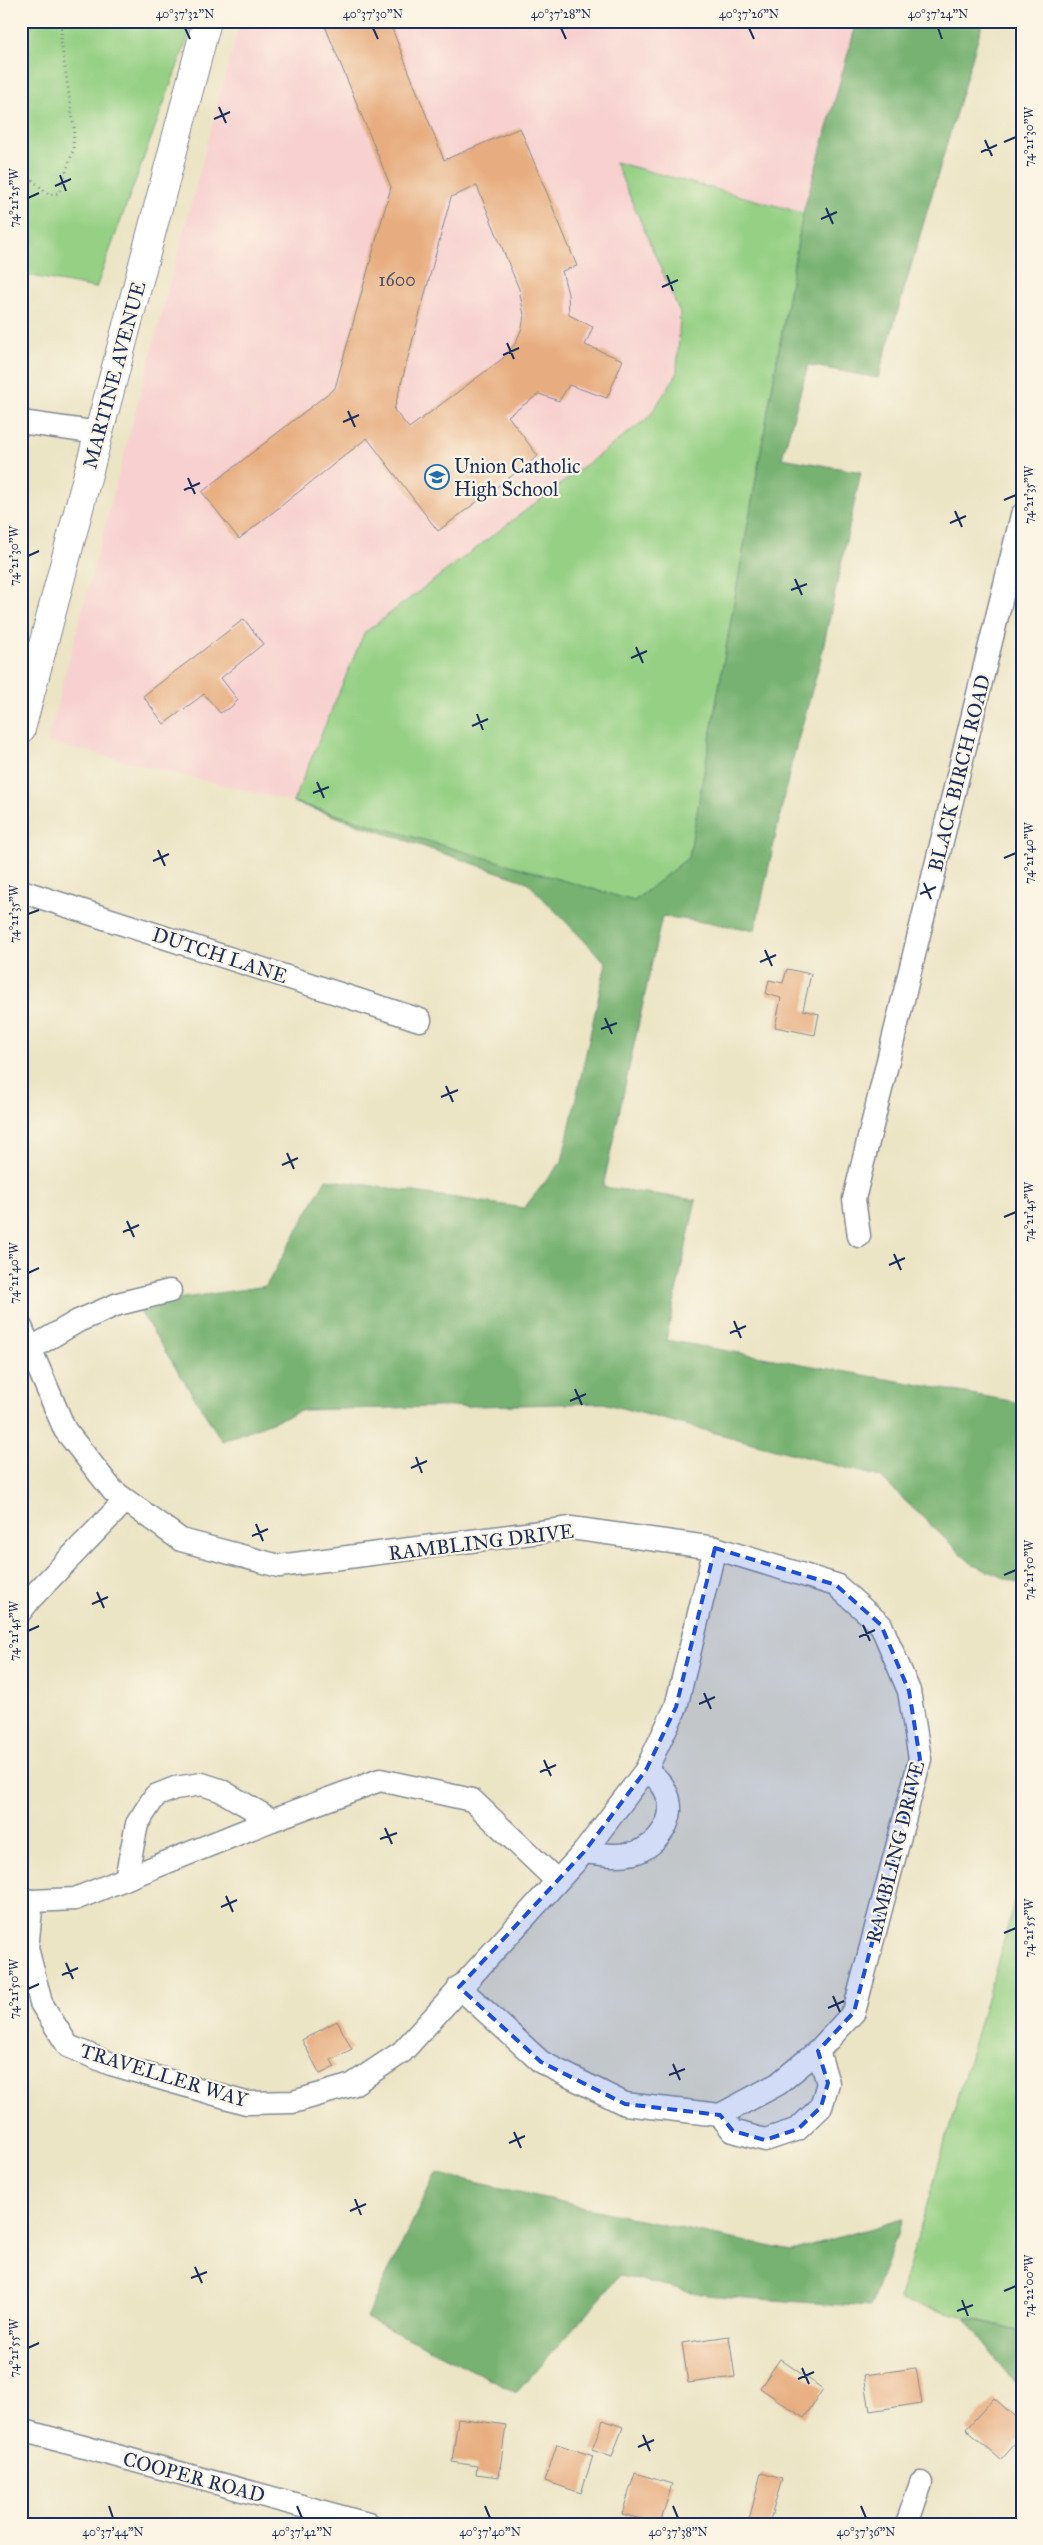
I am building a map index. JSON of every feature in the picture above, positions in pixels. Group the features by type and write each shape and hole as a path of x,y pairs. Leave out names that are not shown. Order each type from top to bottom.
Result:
{"main road":[{"name":"MARTINE AVENUE","path":"21,729 207,21"}],"street":[{"path":"21,422 99,433"},
{"name":"BLACK BIRCH ROAD","path":"859,1236 854,1199 1022,515"},
{"name":"DUTCH LANE","path":"21,891 420,1020"},
{"path":"30,1349 78,1321 118,1304 170,1291"},
{"name":"RAMBLING DRIVE","path":"21,1327 65,1430 113,1491 182,1540 279,1566 571,1528 715,1548 836,1586 881,1625 909,1690 920,1759 854,2012 818,2051 778,2084 720,2115"},
{"path":"21,1611 31,1598 125,1501"},
{"name":"TRAVELLER WAY","path":"26,1900 27,1948 41,2003 68,2046 111,2064 246,2103 293,2102 352,2085 402,2052 556,1880 584,1852 646,1770 676,1708 715,1548"},
{"path":"584,1852 616,1856 636,1852 655,1840 667,1826 669,1812 668,1794 658,1779 646,1770"},
{"path":"26,1900 75,1899 272,1820 380,1780 472,1800 556,1880"},
{"path":"126,1878 137,1824 155,1796 175,1788 202,1784 220,1790 272,1820"},
{"path":"459,1987 541,2062 625,2104 720,2115 733,2131 764,2140 798,2130 821,2107 828,2083 818,2051"},
{"name":"COOPER ROAD","path":"21,2430 368,2524"},
{"path":"907,2524 921,2483"}],"path":[{"path":"21,170 49,195 59,193 73,152 74,128 61,41 62,21"}],"highlighted area":[{"path":"715,1548 836,1585 881,1625 909,1691 920,1759 854,2012 818,2051 828,2083 821,2107 798,2129 765,2140 733,2131 720,2115 625,2104 541,2062 459,1987 584,1852 646,1770 676,1707"}],"shaded area":[{"name":"Union Catholic High School","path":"240,21 857,21 803,213 689,857 634,901 293,802 47,742"}],"green space":[{"path":"21,21 194,21 96,288 21,274"},
{"path":"857,21 983,21 878,378 808,365 782,458 861,472 820,662 791,765 755,930 662,916 603,1187 696,1200 666,1340 1022,1403 1022,1585 973,1565 880,1477 603,1403 303,1410 222,1441 136,1305 266,1286 326,1179 524,1208 562,1161 606,963 527,882 293,802 634,901 689,857 803,213"},
{"path":"615,162 803,213 689,857 634,901 293,802 364,633 649,417 677,374 680,313"},
{"path":"1022,1869 1022,2331 899,2300 1006,1933"},
{"path":"436,2173 645,2221 791,2251 903,2219 870,2307 705,2295 620,2275 517,2392 366,2318"},
{"path":"965,2318 1022,2331 1022,2392"}],"building":[{"path":"337,21 389,21 444,160 520,128 577,266 562,271 568,294 569,315 593,327 585,345 623,360 607,398 569,385 559,401 539,394 508,416 538,456 438,531 367,438 239,539 202,492 335,388 391,187 325,26","holes":["477,186 519,289 524,315 522,328 515,344 502,359 409,428 394,410 451,197"]},
{"path":"244,619 263,644 221,678 238,700 230,708 220,713 204,694 164,724 143,696"},
{"path":"787,969 811,974 803,1010 819,1014 815,1035 775,1027 781,998 766,994 769,980 783,983"},
{"path":"337,2021 352,2049 331,2060 335,2067 320,2074 302,2040"},
{"path":"729,2336 735,2377 688,2383 682,2343"},
{"path":"780,2359 823,2389 804,2418 760,2388"},
{"path":"916,2368 922,2403 870,2411 864,2375"},
{"path":"994,2398 1022,2423 1022,2436 1001,2460 966,2429"},
{"path":"458,2418 506,2425 499,2477 476,2474 477,2466 452,2462"},
{"path":"603,2420 623,2427 612,2457 592,2450"},
{"path":"557,2444 593,2456 581,2493 545,2481"},
{"path":"635,2473 672,2484 660,2524 622,2514"},
{"path":"761,2473 782,2479 769,2524 748,2524"}],"place":[{"name":"Union Catholic High School","path":"437,477"}]}
